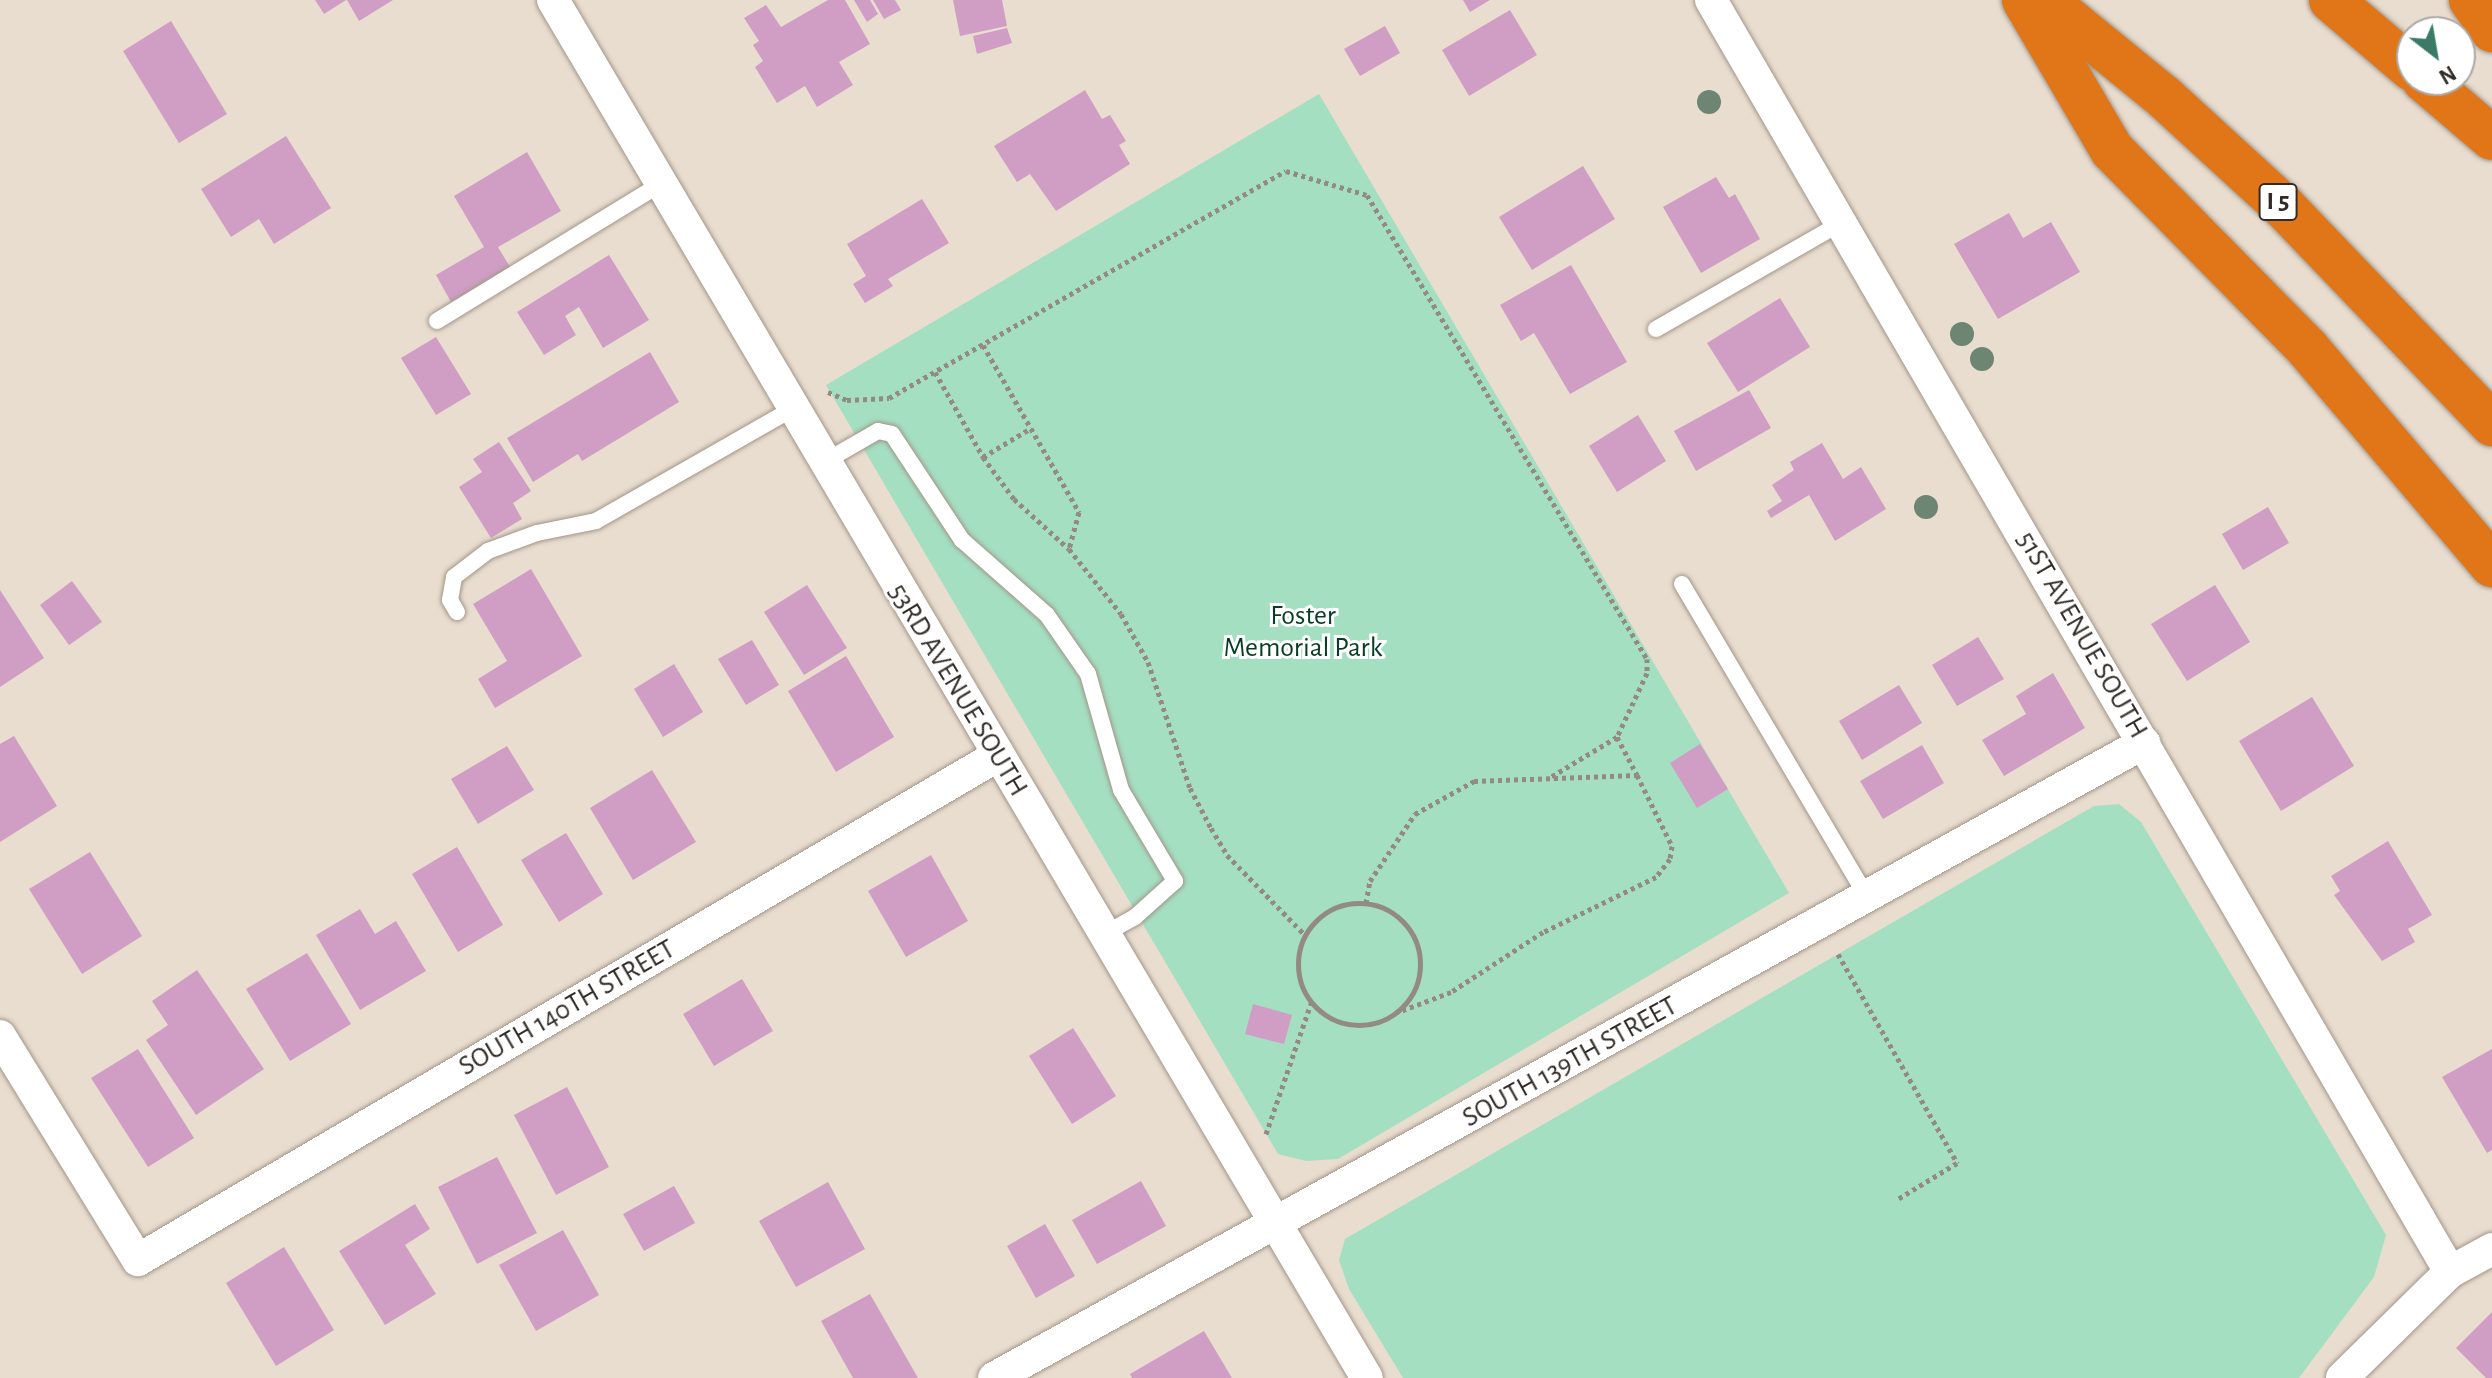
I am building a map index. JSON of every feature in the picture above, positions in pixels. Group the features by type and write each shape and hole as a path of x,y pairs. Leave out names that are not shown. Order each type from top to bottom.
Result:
{"highway":[{"path":"2024,0 2112,150 2308,349 2492,565"},
{"name":"I 5","path":"2045,0 2165,98 2284,207 2492,424"},
{"path":"2331,0 2396,55"},
{"path":"2473,0 2492,14"},
{"path":"2473,0 2492,30"},
{"path":"2443,96 2492,138"}],"street":[{"name":"53RD AVENUE SOUTH","path":"553,0 1275,1227 1367,1378"},
{"name":"51ST AVENUE SOUTH","path":"1711,0 2450,1272"},
{"name":"SOUTH 139TH STREET","path":"994,1378 1275,1227 2144,743"},
{"name":"SOUTH 140TH STREET","path":"0,1036 138,1260 997,756"},
{"path":"2342,1378 2450,1272 2492,1249"}],"lane":[{"path":"437,321 661,184"},
{"path":"1656,329 1841,223"},
{"path":"457,612 450,600 454,577 488,551 537,533 596,521 792,409"},
{"path":"824,462 878,431 892,434 962,540 1047,615 1088,674 1121,790 1175,881 1135,917 1103,935"},
{"path":"1682,584 1867,897"}],"path":[{"path":"823,390 847,400 889,398 1286,171 1367,195 1647,659 1647,673 1617,737 1549,778"},
{"path":"983,345 1079,512 1069,549"},
{"path":"935,372 983,457 1037,525 1069,549 1121,614 1148,662 1190,788 1227,855 1305,935"},
{"path":"983,457 1031,428"},
{"path":"1398,1012 1413,993 1420,970 1418,946 1407,925 1389,910 1366,903 1342,905 1320,916 1305,935 1298,958 1300,981 1311,1003 1330,1018 1353,1025 1377,1023 1451,992 1543,932 1656,877 1670,859 1672,846 1617,737"},
{"path":"1366,903 1370,881 1415,814 1429,803 1474,781 1637,775"},
{"path":"1820,922 1957,1163 1898,1199"},
{"path":"1265,1137 1311,1003"}],"green space":[{"name":"Foster Memorial Park","path":"1319,94 1789,893 1338,1159 1306,1161 1278,1154 826,385"},
{"path":"2119,804 2141,822 2386,1235 2374,1277 2299,1378 1403,1378 1349,1289 1339,1260 1345,1239 2094,806"}],"building":[{"path":"315,0 346,0 324,14"},
{"path":"347,0 393,0 359,21"},
{"path":"828,0 845,0 870,44 839,62 853,85 817,107 805,86 777,103 755,67 763,61 753,45 759,41 744,18 766,5 781,27"},
{"path":"854,0 870,0 878,14 867,22"},
{"path":"873,0 895,0 901,10 884,19"},
{"path":"953,0 1002,0 1007,26 960,36"},
{"path":"1463,0 1490,0 1470,12"},
{"path":"1510,10 1537,55 1469,96 1442,50"},
{"path":"171,21 227,114 179,143 123,51"},
{"path":"1385,26 1400,53 1360,76 1344,49"},
{"path":"1007,28 1012,43 977,54 973,36"},
{"path":"1085,90 1102,119 1110,115 1126,141 1119,145 1130,164 1056,211 1030,174 1017,182 994,146"},
{"path":"286,136 331,208 274,244 259,219 231,237 201,189"},
{"path":"527,152 561,211 498,247 510,267 451,302 436,275 484,247 454,196"},
{"path":"1583,166 1615,219 1532,270 1499,217"},
{"path":"1716,177 1729,198 1735,194 1760,239 1701,273 1663,207"},
{"path":"922,199 949,243 888,279 893,286 865,303 853,284 866,276 847,244"},
{"path":"2009,213 2023,238 2051,222 2080,272 1998,319 1954,244"},
{"path":"609,255 649,320 603,348 579,307 565,316 576,335 544,355 517,312"},
{"path":"1571,265 1627,362 1570,394 1534,333 1521,341 1500,305"},
{"path":"1780,298 1810,347 1738,392 1707,343"},
{"path":"436,337 471,394 436,415 401,358"},
{"path":"650,352 679,402 582,461 578,454 533,482 507,438"},
{"path":"1749,390 1771,428 1696,471 1674,431"},
{"path":"1638,415 1666,461 1617,492 1589,446"},
{"path":"499,442 531,491 513,503 522,519 491,538 459,487 482,472 473,459"},
{"path":"1822,443 1843,479 1861,467 1886,509 1835,541 1809,495 1771,518 1767,511 1782,501 1772,485 1794,470 1790,462"},
{"path":"2268,507 2289,543 2243,570 2222,534"},
{"path":"531,569 582,656 495,708 478,679 507,661 473,604"},
{"path":"72,581 102,622 69,645 40,605"},
{"path":"807,585 847,648 804,675 764,612"},
{"path":"2215,585 2250,642 2187,681 2151,624"},
{"path":"0,590 44,658 0,687"},
{"path":"1978,637 2004,679 1957,706 1932,665"},
{"path":"752,640 779,685 746,705 718,659"},
{"path":"846,656 894,737 836,772 788,691"},
{"path":"674,664 703,712 663,737 634,689"},
{"path":"2053,673 2085,728 2004,776 1982,740 2026,714 2016,696"},
{"path":"1899,685 1922,723 1862,760 1839,721"},
{"path":"2312,697 2354,766 2281,811 2239,741"},
{"path":"14,736 57,806 0,842 0,744"},
{"path":"1700,744 1728,789 1697,808 1670,763"},
{"path":"1922,745 1944,783 1883,819 1860,781"},
{"path":"507,746 534,790 478,824 451,779"},
{"path":"652,770 696,842 633,880 590,808"},
{"path":"566,833 603,894 559,922 521,860"},
{"path":"2388,841 2432,915 2408,929 2415,942 2382,961 2334,895 2340,891 2331,876"},
{"path":"457,847 503,925 458,952 412,874"},
{"path":"90,852 142,936 82,974 29,889"},
{"path":"931,855 968,921 906,957 868,891"},
{"path":"360,909 375,934 396,921 426,971 360,1010 316,935"},
{"path":"307,953 351,1024 290,1061 246,989"},
{"path":"197,970 264,1069 196,1115 146,1040 168,1025 152,1001"},
{"path":"742,979 773,1031 714,1066 683,1014"},
{"path":"1253,1004 1292,1015 1284,1044 1245,1034"},
{"path":"1073,1028 1116,1096 1072,1124 1029,1056"},
{"path":"138,1049 194,1138 148,1167 91,1078"},
{"path":"2492,1049 2492,1150 2487,1153 2442,1077"},
{"path":"567,1087 609,1167 556,1195 514,1115"},
{"path":"497,1157 537,1233 477,1264 438,1187"},
{"path":"1141,1181 1166,1226 1097,1264 1072,1220"},
{"path":"828,1182 865,1249 796,1287 759,1221"},
{"path":"674,1186 695,1223 644,1251 623,1214"},
{"path":"415,1204 430,1229 405,1245 436,1294 385,1325 339,1251"},
{"path":"1045,1224 1075,1276 1036,1298 1007,1246"},
{"path":"563,1230 599,1295 536,1331 499,1265"},
{"path":"284,1247 334,1330 276,1366 226,1283"},
{"path":"870,1294 918,1378 853,1378 821,1321"},
{"path":"2492,1312 2492,1378 2486,1378 2456,1348"},
{"path":"1204,1331 1232,1378 1132,1378 1130,1374"}]}
